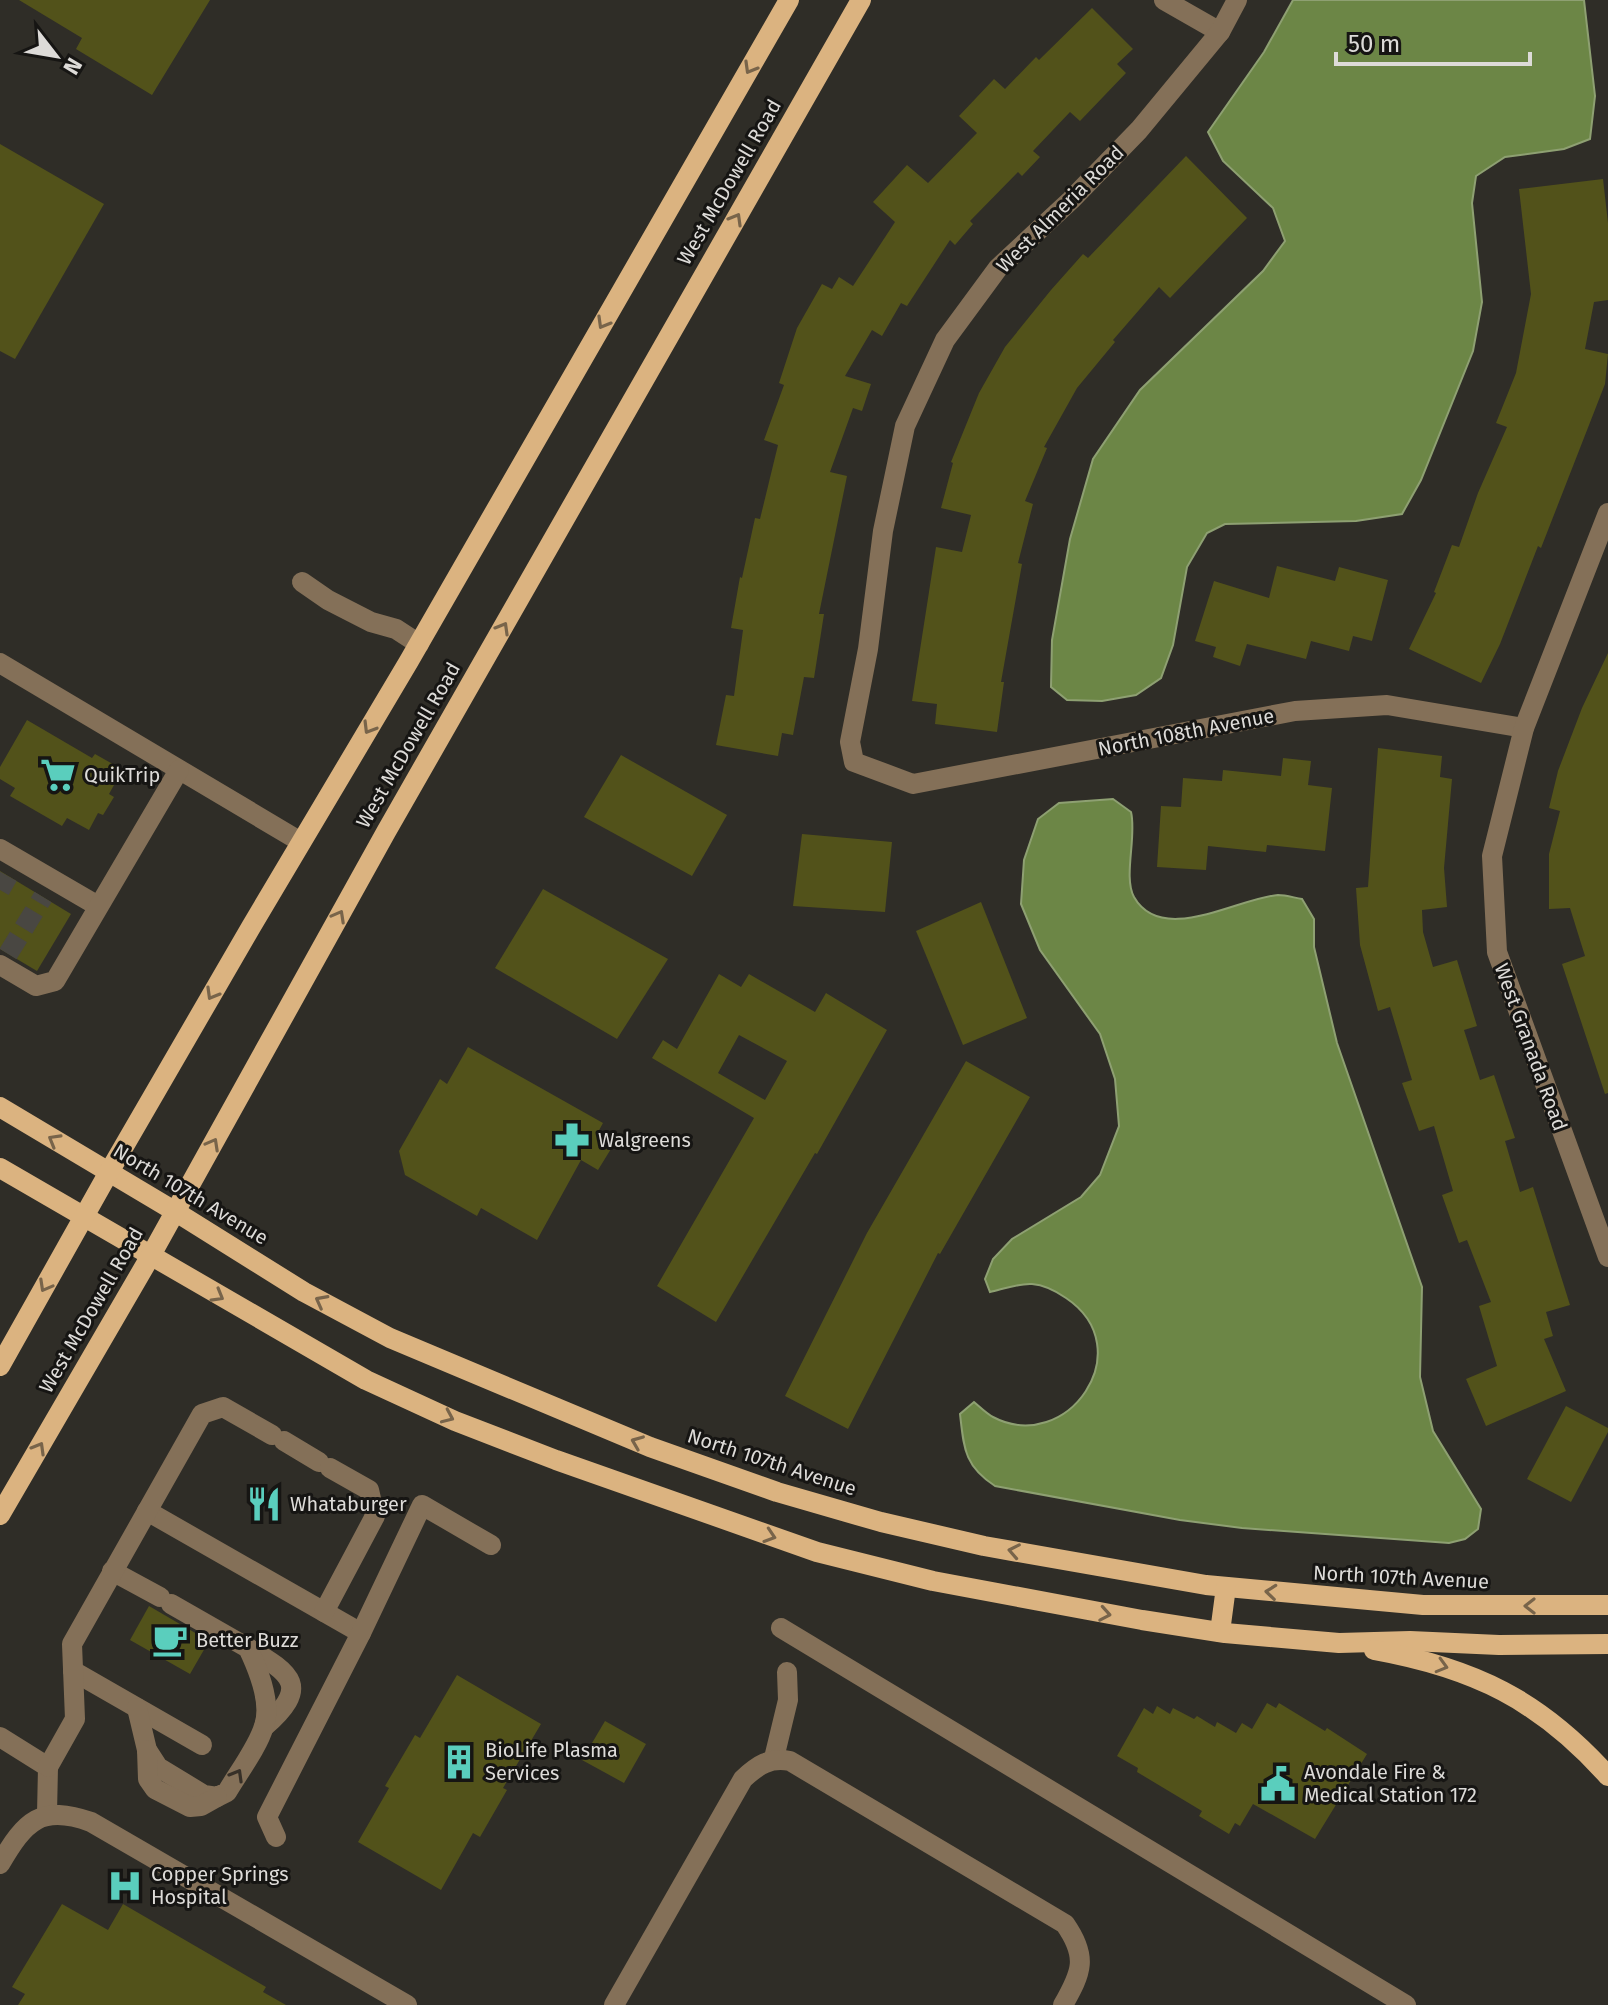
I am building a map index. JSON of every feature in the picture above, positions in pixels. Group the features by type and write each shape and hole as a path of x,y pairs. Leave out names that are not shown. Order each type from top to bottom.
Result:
{"main road":[{"name":"West McDowell Road","path":"0,1366 109,1172 419,644 789,0"},
{"name":"West McDowell Road","path":"0,1515 176,1212 386,832 861,0"},
{"name":"North 107th Avenue","path":"0,1107 304,1292 390,1338 529,1398 777,1492 896,1525 1100,1568 1226,1587 1423,1605 1608,1605"},
{"path":"0,1168 366,1380 443,1415 817,1552 933,1581 1128,1618 1220,1632 1339,1643 1392,1653 1481,1679 1520,1699 1546,1717 1582,1747 1608,1776"},
{"path":"1220,1632 1226,1587"},
{"path":"1339,1643 1608,1644"}],"street":[{"path":"1164,0 1220,32"},
{"name":"West Almeria Road","path":"854,762 850,742 868,649 883,531 905,426 945,340 998,268 1071,200 1139,130 1220,32 1237,0"},
{"name":"West Granada Road","path":"1608,513 1524,728 1492,856 1497,952 1608,1257"},
{"path":"302,582 328,600 371,622 396,629 419,644"},
{"path":"0,663 301,842"},
{"name":"North 108th Avenue","path":"854,762 913,784 1295,711 1387,705 1524,728"},
{"path":"3,961 36,986 55,981 179,770"},
{"path":"9,861 48,888 98,906"},
{"path":"47,1814 48,1767 75,1719 72,1644 202,1414 223,1407 369,1490 375,1516 324,1612"},
{"path":"276,1837 267,1817 422,1505 491,1545"},
{"path":"147,1511 361,1633"},
{"path":"112,1571 248,1648 285,1672 292,1684 283,1710 264,1727 227,1792 217,1797 204,1795 158,1767 147,1750 137,1708"},
{"path":"781,1628 1406,2005"},
{"path":"248,1648 267,1708 264,1727"},
{"path":"73,1671 202,1745"},
{"path":"774,1758 788,1700 787,1672"},
{"path":"0,1737 48,1767"},
{"path":"614,2005 743,1779 774,1758 790,1761 1065,1924 1080,1952 1081,1970 1063,2005"},
{"path":"0,1864 14,1839 29,1825 47,1814 70,1814 91,1822 407,2005"}],"shaded area":[{"path":"1293,0 1584,0 1595,96 1590,139 1564,149 1505,157 1476,176 1472,203 1482,302 1473,351 1421,480 1402,514 1356,521 1225,524 1207,533 1187,567 1173,645 1161,678 1136,695 1102,701 1067,700 1051,687 1052,640 1070,539 1093,459 1140,390 1263,271 1285,241 1273,208 1223,161 1208,132 1264,52"},
{"path":"1113,799 1131,812 1131,889 1147,911 1163,918 1181,919 1281,895 1302,899 1314,919 1314,947 1337,1043 1422,1287 1420,1377 1433,1431 1481,1509 1478,1529 1465,1539 1449,1543 1242,1528 1180,1520 995,1486 977,1471 967,1455 960,1414 974,1402 993,1417 1020,1425 1046,1422 1069,1410 1086,1391 1096,1368 1097,1344 1088,1319 1066,1298 1032,1284 990,1292 985,1279 993,1259 1012,1239 1081,1197 1100,1175 1119,1126 1115,1079 1100,1034 1040,950 1021,904 1024,860 1038,819 1059,803"}],"building":[{"path":"19,0 210,0 152,95 76,49 82,38"},
{"path":"1092,8 1133,49 1117,64 1126,73 1080,121 1070,112 1033,151 1040,157 1022,176 1018,172 970,221 973,224 955,245 950,240 907,306 901,303 882,336 872,330 845,376 871,384 862,411 853,408 830,472 847,476 819,614 824,614 814,678 804,677 793,735 782,733 778,756 716,745 726,695 734,696 743,630 731,628 740,577 755,518 760,519 778,445 764,440 784,385 779,383 797,328 822,284 832,289 839,277 853,286 895,222 873,202 907,165 928,183 977,133 959,116 994,79 1005,89"},
{"path":"0,144 104,204 15,359 0,351"},
{"path":"1186,156 1247,218 1170,298 1159,287 1077,388 1044,447 1047,448 1025,501 1033,504 1018,563 1022,564 1001,682 1004,682 997,732 935,724 937,704 912,701 936,547 962,552 971,515 941,508 951,462 979,393 1005,347 1051,290 1083,254 1088,258"},
{"path":"1603,179 1608,223 1608,300 1594,302 1585,349 1608,354 1605,384 1541,548 1538,546 1500,644 1481,683 1409,649 1436,593 1452,545 1459,547 1478,493 1507,427 1496,423 1516,373 1531,294 1519,189"},
{"path":"1277,566 1335,581 1339,567 1388,580 1372,641 1353,636 1349,651 1311,641 1306,659 1247,644 1240,666 1213,657 1216,647 1195,641 1214,581 1269,598"},
{"path":"1608,653 1608,1093 1605,1094 1562,964 1585,956 1570,908 1549,909 1549,854 1560,811 1549,808 1558,771 1582,708"},
{"name":"QuikTrip","path":"27,720 92,758 95,754 118,767 115,774 119,776 109,794 114,797 103,815 98,813 89,830 67,818 62,826 10,796 15,788 0,779 0,767"},
{"path":"1378,748 1442,756 1440,777 1452,779 1444,868 1447,907 1422,910 1423,932 1433,967 1457,960 1477,1026 1464,1030 1480,1080 1494,1075 1515,1138 1505,1141 1520,1192 1533,1187 1570,1305 1546,1312 1553,1336 1544,1339 1566,1391 1486,1426 1466,1379 1497,1366 1479,1306 1491,1302 1467,1240 1459,1243 1442,1195 1453,1191 1434,1126 1419,1131 1402,1083 1412,1080 1390,1007 1378,1011 1360,945 1356,888 1368,887"},
{"path":"621,755 727,815 692,876 584,817"},
{"path":"1283,758 1311,761 1308,785 1332,788 1325,851 1267,845 1266,852 1208,846 1206,870 1157,867 1161,806 1181,807 1183,778 1222,781 1223,770 1281,776"},
{"path":"802,834 892,842 885,912 793,906"},
{"path":"0,871 71,914 37,971 0,949"},
{"path":"543,889 668,959 617,1039 495,968"},
{"path":"981,902 1027,1018 963,1045 916,931"},
{"path":"719,974 741,987 749,974 815,1012 826,993 887,1030 716,1322 657,1286 754,1118 652,1058 663,1040 677,1049","holes":["739,1035 787,1061 765,1100 718,1073"]},
{"name":"Walgreens","path":"468,1047 603,1123 597,1134 614,1144 598,1170 581,1160 537,1240 481,1208 477,1216 405,1175 399,1151 440,1079 447,1084"},
{"path":"966,1061 1030,1097 938,1253 848,1429 785,1396 867,1233"},
{"path":"1566,1406 1608,1428 1571,1502 1527,1479"},
{"name":"Better Buzz","path":"149,1606 209,1641 190,1674 130,1640"},
{"name":"BioLife Plasma Services","path":"457,1675 541,1724 503,1788 507,1790 480,1837 473,1833 441,1890 358,1842 389,1788 385,1786 415,1735 420,1738"},
{"name":"Avondale Fire & Medical Station 172","path":"1267,1703 1276,1708 1279,1703 1325,1731 1327,1728 1367,1754 1315,1839 1253,1804 1240,1826 1235,1823 1229,1834 1199,1816 1202,1811 1137,1772 1138,1768 1117,1756 1144,1708 1153,1714 1157,1706 1170,1714 1173,1708 1194,1719 1197,1716 1215,1727 1217,1722 1236,1733 1242,1723 1252,1729"},
{"path":"605,1721 646,1744 624,1783 582,1760"},
{"path":"62,1904 108,1930 123,1904 266,1987 263,1992 286,2005 18,2005 25,1994 12,1987"}],"tunnel":[{"path":"0,890 8,876"},
{"path":"8,954 43,897"}],"place":[{"name":"QuikTrip","path":"58,775"},
{"name":"Walgreens","path":"572,1140"},
{"name":"Whataburger","path":"264,1504"},
{"name":"Better Buzz","path":"170,1640"},
{"name":"BioLife Plasma Services","path":"459,1762"},
{"name":"Avondale Fire & Medical Station 172","path":"1278,1784"},
{"name":"Copper Springs Hospital","path":"125,1886"}]}
